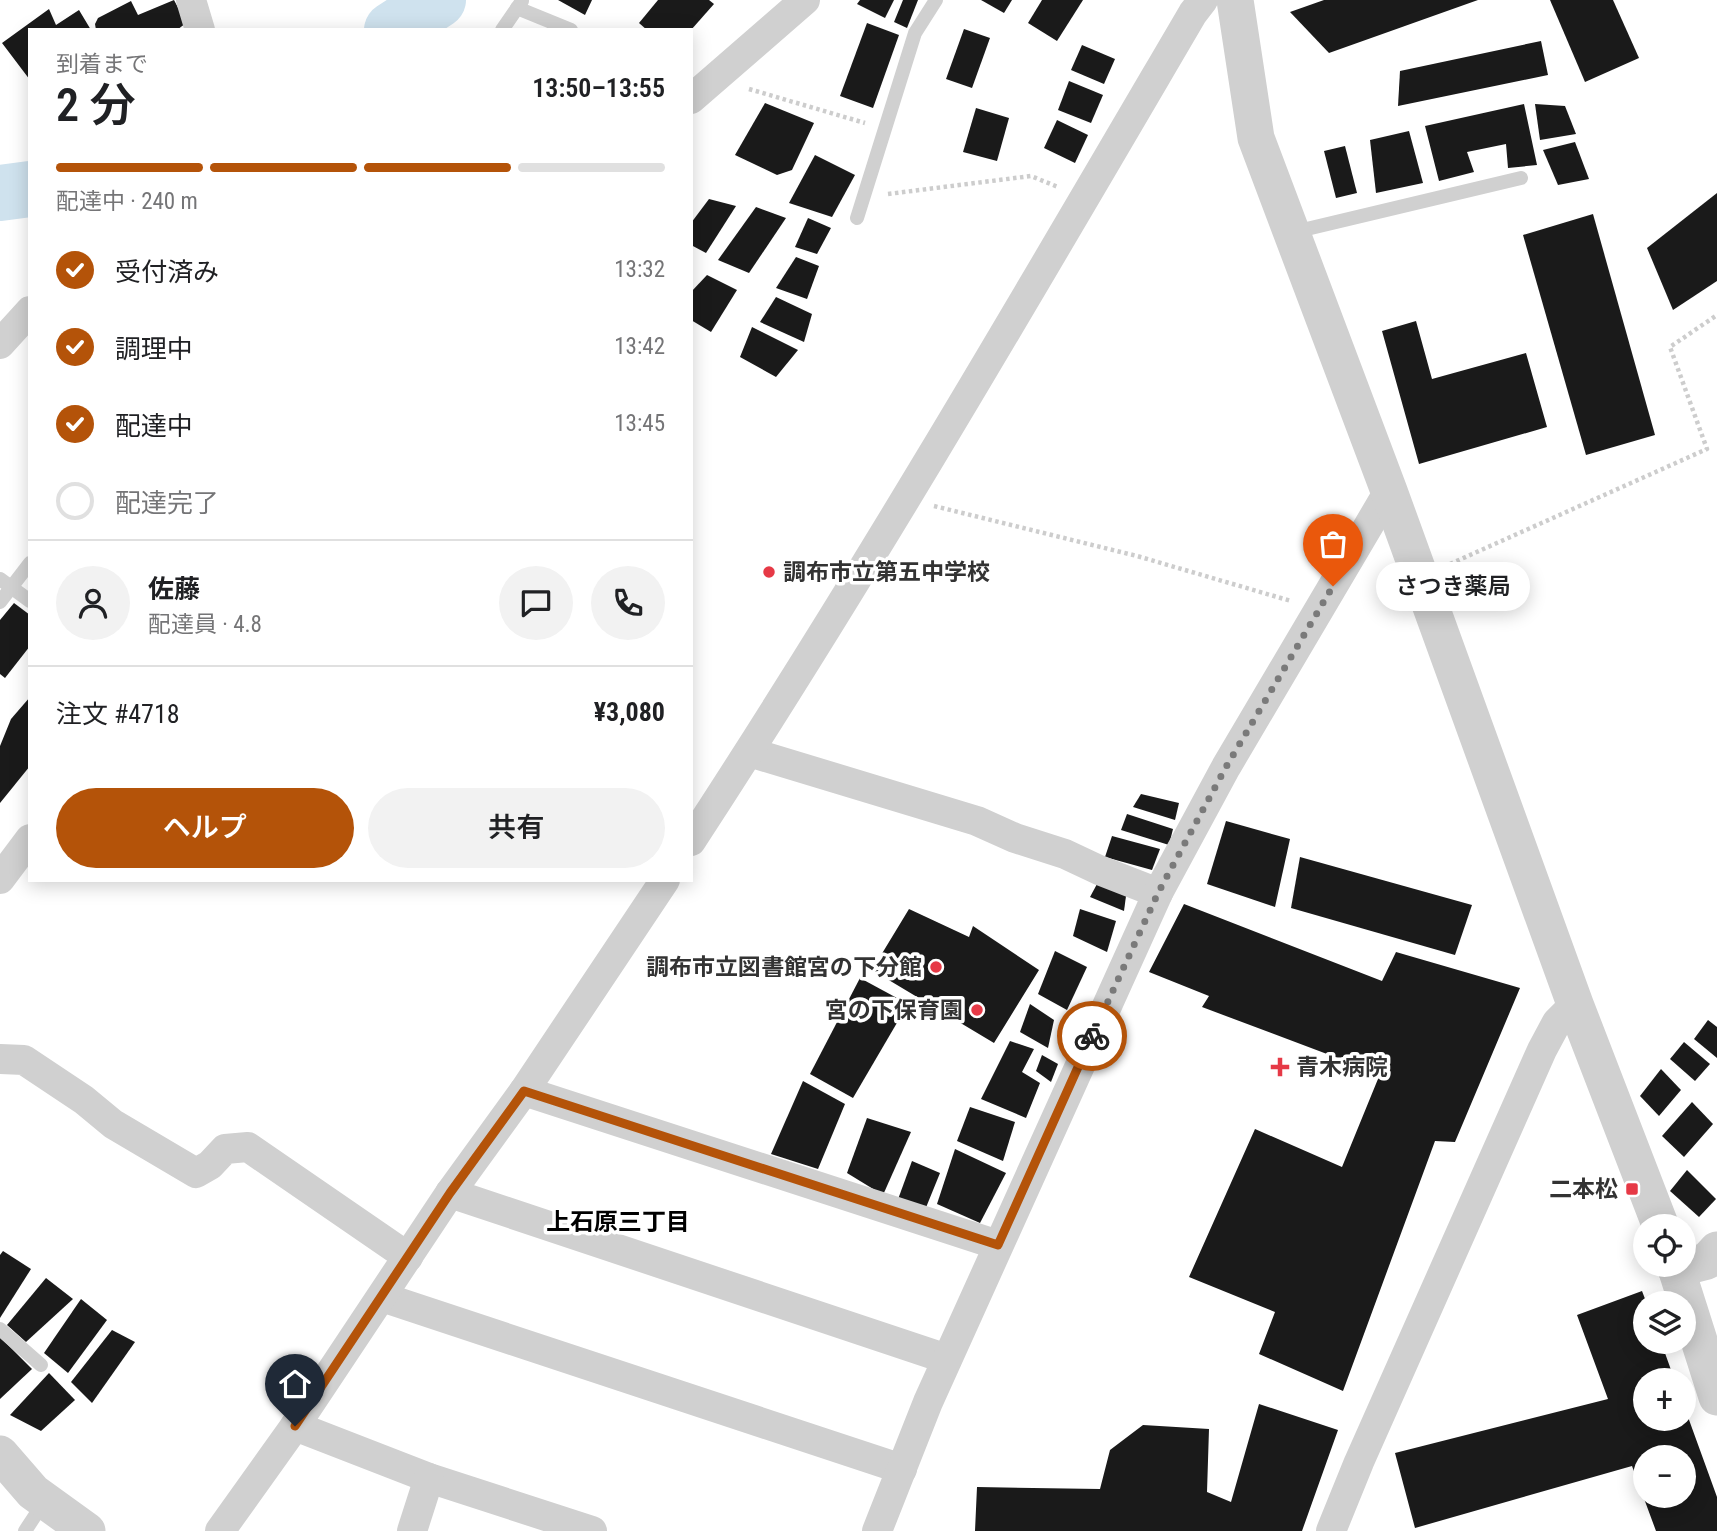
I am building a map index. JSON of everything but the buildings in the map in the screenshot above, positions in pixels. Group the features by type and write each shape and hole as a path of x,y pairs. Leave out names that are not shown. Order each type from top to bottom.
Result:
{"street":[{"path":"191,0 199,28"},
{"path":"701,84 805,0"},
{"path":"693,838 906,499 1203,0"},
{"path":"1236,0 1256,138 1389,491 1575,1004 1656,1214"},
{"path":"0,344 28,313"},
{"path":"877,1531 928,1402 1158,893 1226,767 1389,491"},
{"path":"749,752 977,821 1158,893"},
{"path":"0,879 28,842"},
{"path":"220,1531 295,1426 450,1193 524,1091 664,882"},
{"path":"1331,1531 1542,1050 1557,1022 1575,1004"},
{"path":"0,1059 24,1060 84,1100 113,1124 196,1173 210,1165 225,1149 248,1147 408,1256"},
{"path":"524,1091 998,1245"},
{"path":"450,1193 947,1359"},
{"path":"1696,1263 1707,1261 1717,1250"},
{"path":"1679,1277 1717,1397"},
{"path":"382,1297 902,1469"},
{"path":"295,1426 429,1478 592,1531"},
{"path":"0,1454 33,1492 87,1531"},
{"path":"412,1531 429,1478"}],"lane":[{"path":"857,219 915,33 936,0"},
{"path":"503,28 520,4 567,28"},
{"path":"1293,233 1521,178"},
{"path":"0,602 6,584 28,566"},
{"path":"6,584 28,600"},
{"path":"0,1329 41,1365"},
{"path":"25,1531 45,1501"}],"path":[{"path":"701,84 870,124 887,124"},
{"path":"863,198 1031,176 1084,200"},
{"path":"1420,578 1707,449 1670,347 1717,315"},
{"path":"906,499 1136,556 1319,610"}],"waterway":[{"path":"395,28 438,0"},
{"path":"0,193 28,189"}],"way so far":[{"path":"1092,1036 1158,893 1226,767 1333,586"}],"place":[{"name":"調布市立第五中学校","path":"769,572"},
{"name":"さつき薬局","path":"1333,586"},
{"name":"調布市立図書館宮の下分館","path":"936,967"},
{"name":"宮の下保育園","path":"977,1010"},
{"name":"青木病院","path":"1280,1067"},
{"name":"二本松","path":"1632,1189"}],"district":[{"name":"上石原三丁目","path":"618,1222"}],"route":[{"path":"295,1426 450,1193 524,1091 998,1245 1092,1036"}]}
